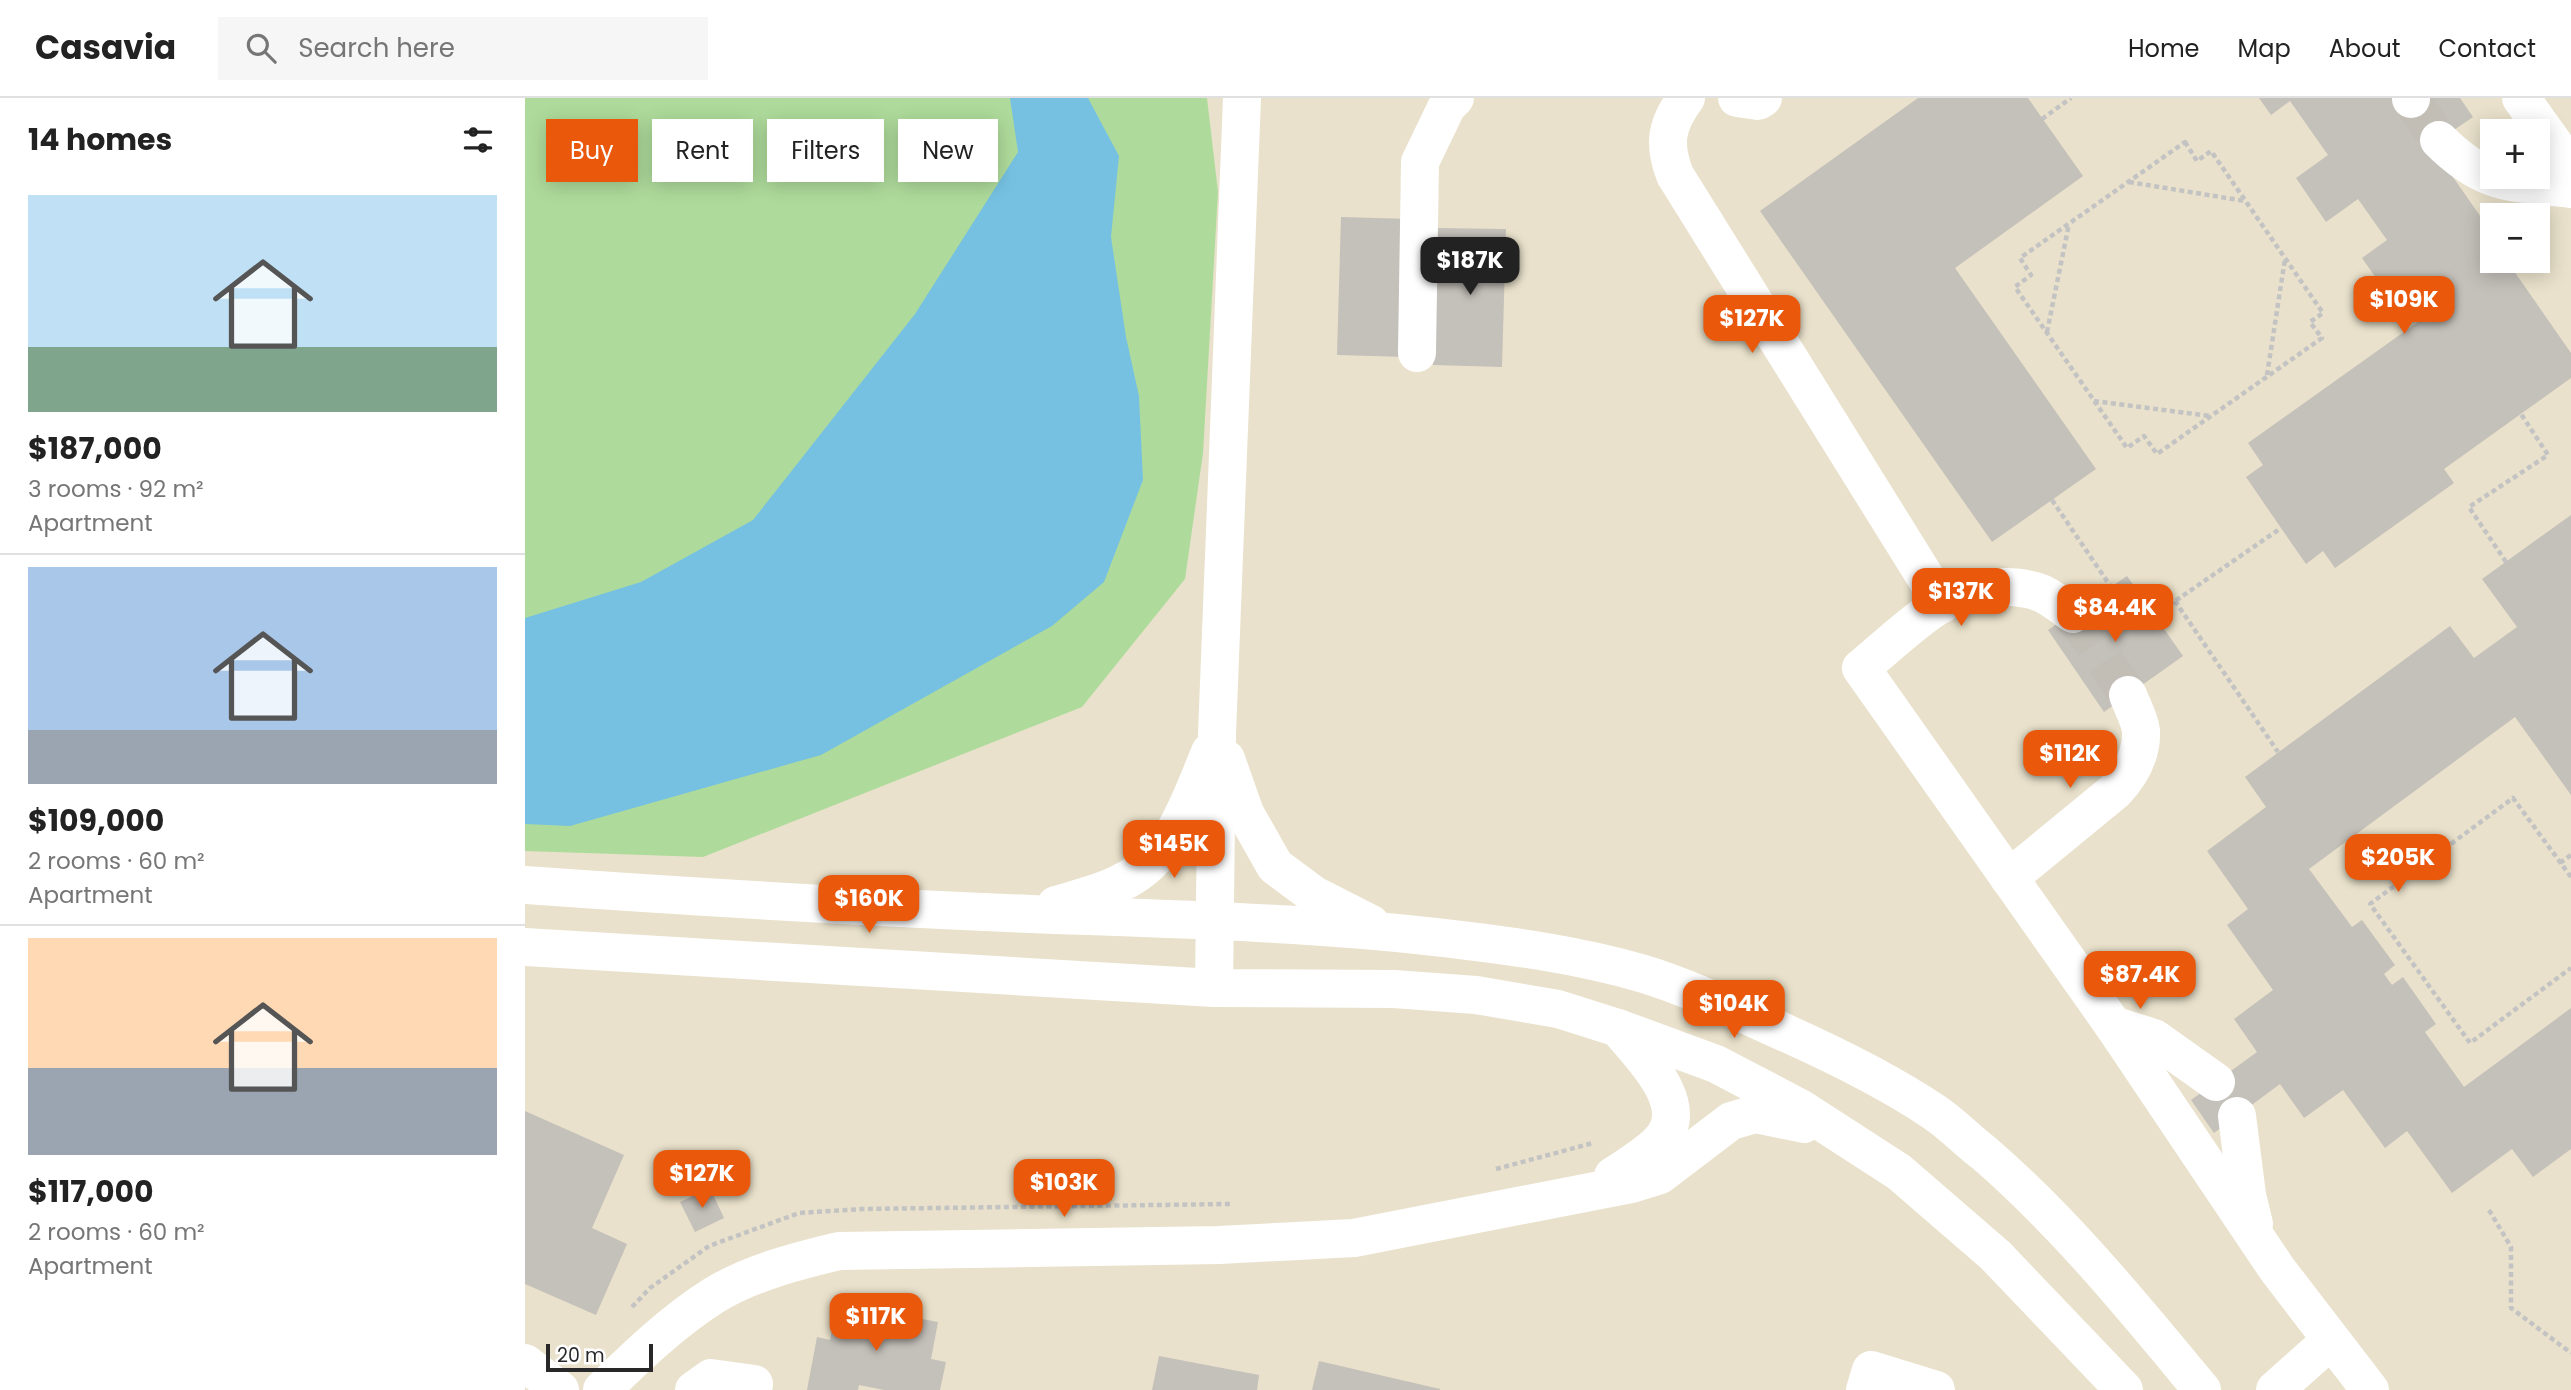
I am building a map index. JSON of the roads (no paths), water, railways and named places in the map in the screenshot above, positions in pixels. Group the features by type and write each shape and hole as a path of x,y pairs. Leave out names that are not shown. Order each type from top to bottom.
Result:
{"street":[{"path":"1214,988 1217,734 1242,98"},
{"path":"1417,353 1420,162 1447,106 1455,98"},
{"path":"1686,98 1674,119 1667,142 1675,176 1942,604"},
{"path":"1737,98 1758,101 1763,98"},
{"path":"2521,98 2571,168"},
{"path":"2439,140 2461,162 2487,176 2511,183 2571,189"},
{"path":"2073,614 2044,594 2021,587 1977,591 1942,604 1861,668 2113,1025 2257,1239 2370,1390"},
{"path":"2010,878 2115,791 2129,776 2137,756 2141,731 2128,695"},
{"path":"1027,914 1100,892 1134,876 1154,858 1174,832 1217,734"},
{"path":"1217,734 1245,813 1275,866 1314,895 1388,932"},
{"path":"525,886 1027,914 1216,920 1388,932 1560,954 1646,975 1737,1011 1881,1078 1938,1115 2008,1174 2095,1261 2202,1390"},
{"path":"525,947 1214,988 1394,989 1476,995 1558,1009 1716,1064 1836,1129 1899,1172 1995,1255 2124,1390"},
{"path":"2113,1025 2154,1038 2216,1082"},
{"path":"1594,1189 1652,1149 1663,1138 1671,1114 1665,1088 1618,1028"},
{"path":"602,1390 681,1318 715,1295 790,1263 839,1251 1192,1246 1354,1238 1420,1227 1594,1189 1631,1184 1660,1175 1731,1121 1755,1114 1836,1129"},
{"path":"2237,1116 2247,1195 2257,1239"},
{"path":"2275,1390 2331,1340"},
{"path":"525,1363 560,1390"},
{"path":"1865,1390 1871,1370 1936,1390"},
{"path":"694,1390 711,1378 754,1384 753,1390"}],"water":[{"path":"1010,98 1088,98 1119,156 1111,237 1126,337 1139,396 1143,480 1104,582 1052,626 821,755 570,826 525,824 525,618 641,582 753,520 915,314 1018,152"}],"tunnel":[{"path":"2411,99 2439,140"},
{"path":"2073,614 2128,695"}]}
